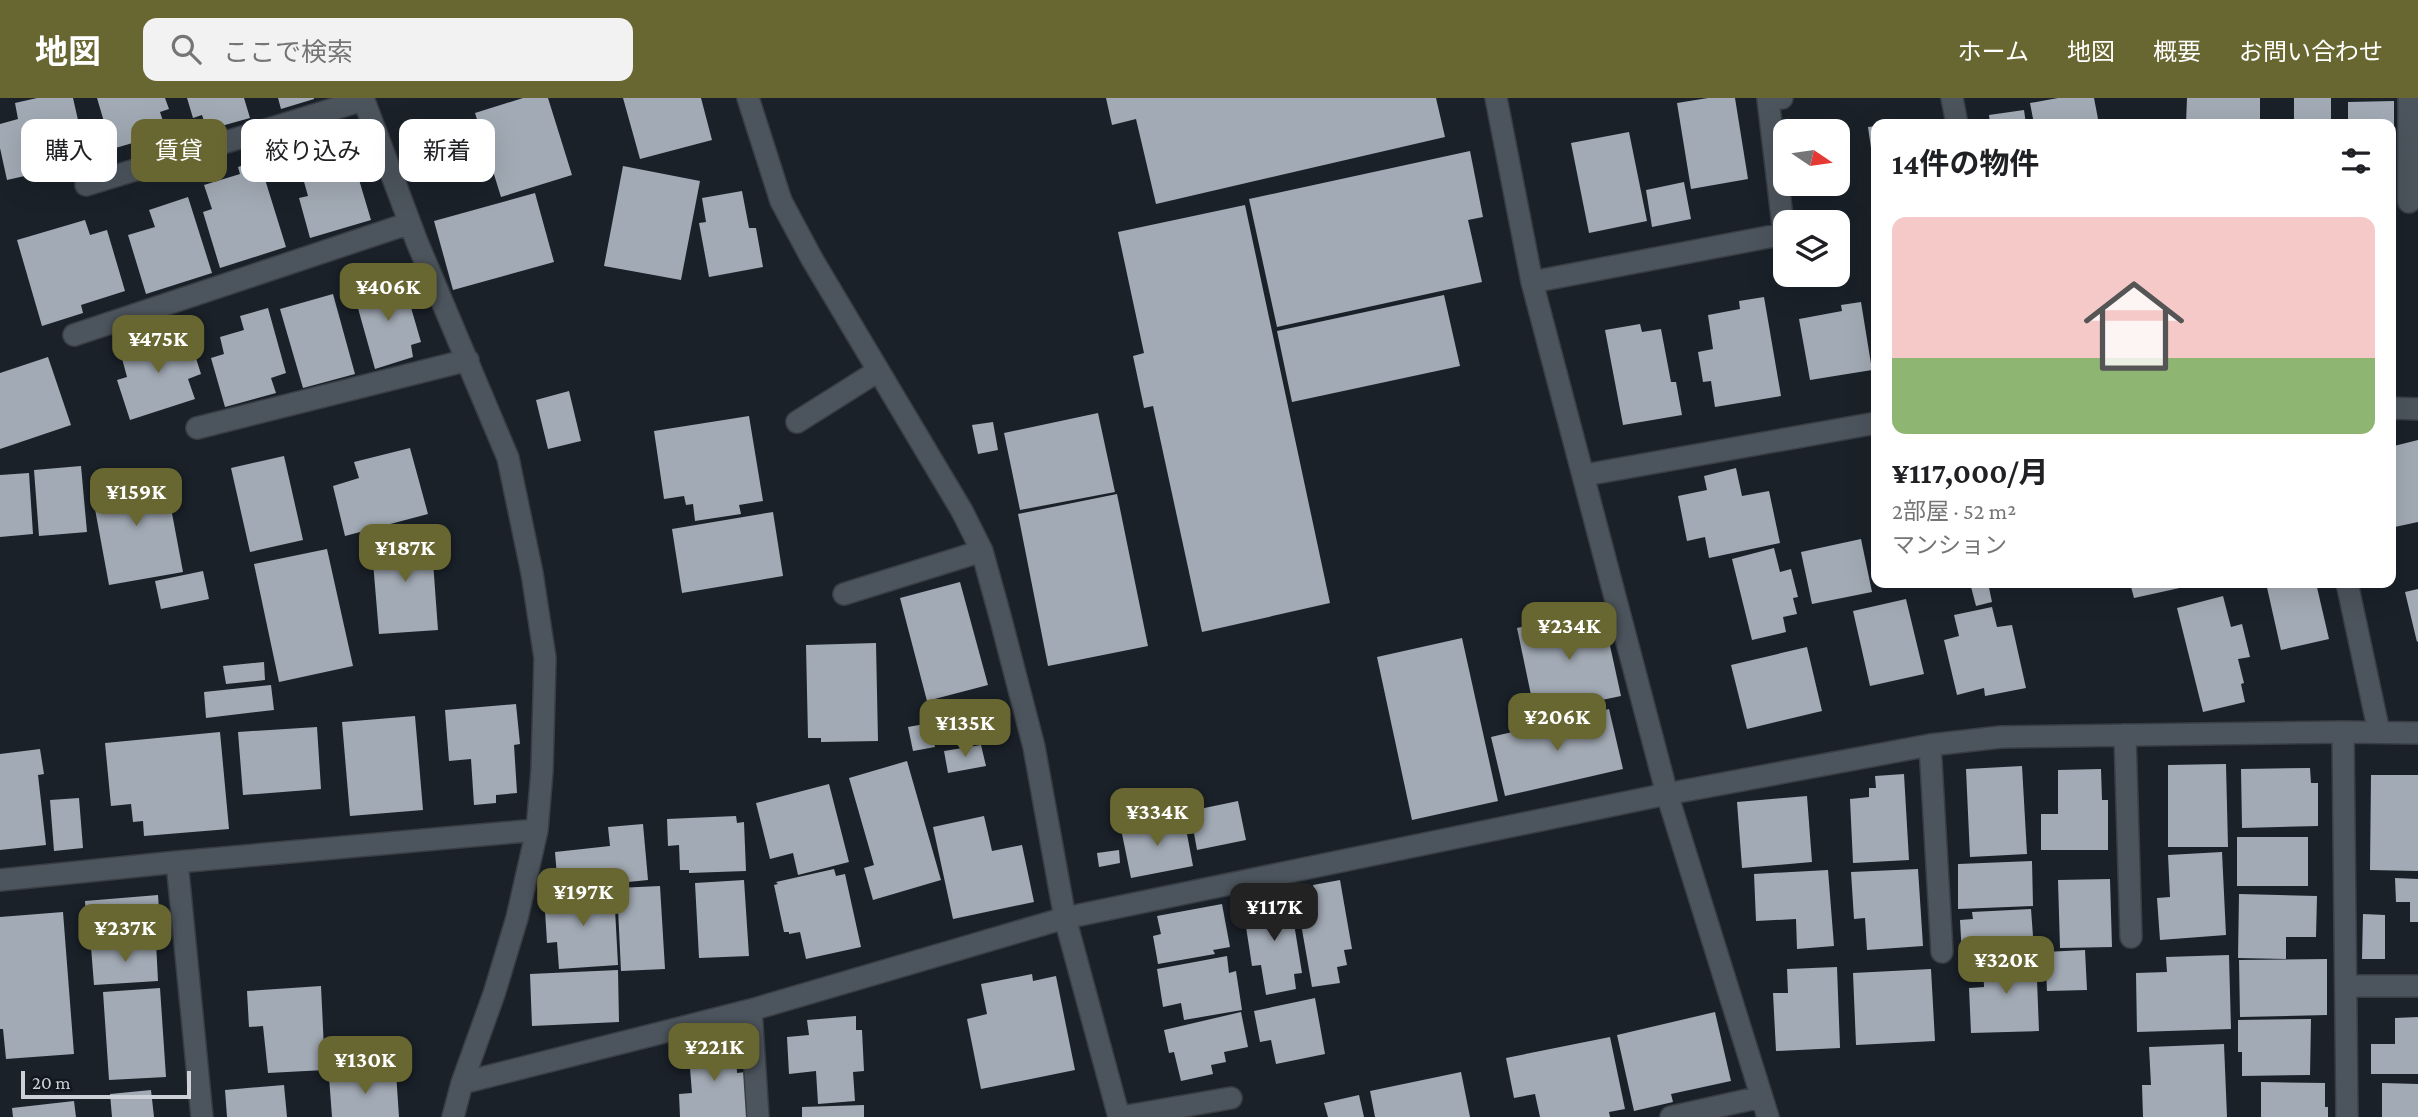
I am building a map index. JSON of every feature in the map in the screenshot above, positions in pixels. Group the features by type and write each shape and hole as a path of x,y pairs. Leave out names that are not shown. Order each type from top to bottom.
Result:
{"street":[{"path":"748,98 782,201 812,259 962,511 982,551 1034,747 1065,918 1120,1117 1231,1098"},
{"path":"1496,98 1532,282 1667,794 1764,1107 1671,1117"},
{"path":"1532,282 1784,234 1768,99 1782,98"},
{"path":"1952,98 1956,119"},
{"path":"2409,98 2409,202"},
{"path":"86,185 363,99 410,223 508,458 532,573 545,657 542,771 537,830 517,918 453,1117"},
{"path":"74,335 410,223"},
{"path":"197,428 468,360"},
{"path":"797,422 878,371"},
{"path":"2396,408 2418,409"},
{"path":"1585,475 1871,424"},
{"path":"844,594 982,551"},
{"path":"2348,588 2379,732"},
{"path":"2343,732 2347,1117"},
{"path":"462,1083 751,1010 1065,918 1667,794 1930,745 2001,737 2418,733"},
{"path":"2125,735 2131,937"},
{"path":"1930,745 1942,952"},
{"path":"0,880 537,830"},
{"path":"177,862 202,1117"},
{"path":"2346,986 2418,986"},
{"path":"751,1010 758,1117"}],"building":[{"path":"37,98 73,98 78,119 21,119 21,177 7,180 0,148 0,124 18,119 15,103"},
{"path":"97,98 165,98 169,109 160,112 162,119 131,119 131,143 117,148 117,119 103,119"},
{"path":"187,98 244,98 250,118 227,124 227,119 203,119 202,115 193,118"},
{"path":"278,98 314,98 314,99 281,109"},
{"path":"523,98 548,98 572,175 501,197 495,178 495,119 477,119 475,113"},
{"path":"623,98 701,98 712,140 640,159"},
{"path":"1106,98 1436,98 1445,137 1156,204 1136,119 1112,125"},
{"path":"1708,98 1735,98 1748,179 1691,189 1677,103"},
{"path":"2058,98 2094,98 2098,119 2033,119 2030,103"},
{"path":"2187,98 2260,98 2260,119 2186,119"},
{"path":"2294,98 2331,98 2331,119 2294,119"},
{"path":"2394,101 2394,119 2348,119 2348,102"},
{"path":"2024,110 2025,119 1989,119 1989,115"},
{"path":"1868,127 1871,127 1871,148"},
{"path":"1629,132 1647,221 1589,233 1571,143"},
{"path":"1470,151 1483,217 1468,220 1482,282 1277,327 1249,199"},
{"path":"241,166 241,182 266,182 286,247 220,268 203,212 212,209 204,185 227,182 227,178 240,174 238,167"},
{"path":"623,166 700,181 681,280 604,266"},
{"path":"304,182 360,182 371,220 310,238 299,198 308,196"},
{"path":"1684,182 1691,219 1652,227 1646,190"},
{"path":"742,191 749,228 756,228 763,267 709,277 699,223 706,222 702,198"},
{"path":"535,193 554,262 453,290 434,221"},
{"path":"188,197 212,273 146,294 128,235 155,227 149,210"},
{"path":"1245,205 1330,603 1202,632 1153,406 1144,408 1133,356 1144,353 1118,232"},
{"path":"85,220 90,235 107,230 125,291 81,305 83,313 42,326 17,240"},
{"path":"403,280 421,342 411,345 413,357 375,369 354,294"},
{"path":"333,294 355,374 303,388 280,309"},
{"path":"1444,295 1460,366 1292,402 1277,331"},
{"path":"1764,297 1781,396 1715,407 1711,381 1703,382 1698,352 1713,349 1708,315 1740,309 1739,301"},
{"path":"1861,302 1871,370 1810,380 1799,319 1842,311 1841,305"},
{"path":"268,308 286,373 271,378 276,393 225,407 211,358 224,354 220,337 244,330 240,316"},
{"path":"1640,324 1642,332 1661,329 1671,382 1676,382 1682,415 1623,425 1605,330"},
{"path":"187,330 201,374 188,379 195,399 130,420 117,380 127,377 120,351"},
{"path":"48,357 71,425 0,449 0,373"},
{"path":"569,391 581,441 548,449 536,400"},
{"path":"1098,413 1115,492 1020,510 1004,433"},
{"path":"749,416 763,501 739,505 741,514 695,521 693,504 686,505 684,496 664,499 654,431"},
{"path":"993,422 998,450 978,454 972,425"},
{"path":"2418,440 2418,522 2396,527 2396,446"},
{"path":"410,448 428,514 345,536 333,486 359,478 354,462"},
{"path":"284,456 303,540 250,552 231,468"},
{"path":"81,466 87,532 39,536 34,470"},
{"path":"1736,468 1742,496 1769,491 1780,543 1709,558 1705,537 1687,541 1678,496 1707,490 1704,476"},
{"path":"145,471 146,480 165,476 183,572 109,585 90,482"},
{"path":"29,473 33,534 0,537 0,475"},
{"path":"1117,494 1148,646 1048,666 1018,514"},
{"path":"773,512 783,576 682,593 672,529"},
{"path":"431,534 438,630 379,634 371,538"},
{"path":"1861,539 1872,592 1812,604 1801,552"},
{"path":"1774,548 1780,572 1791,569 1798,597 1793,598 1797,614 1783,617 1786,632 1752,640 1732,559"},
{"path":"327,549 353,666 279,682 254,564"},
{"path":"203,571 209,599 161,609 155,581"},
{"path":"960,582 988,685 927,701 900,598"},
{"path":"1971,588 1989,588 1992,602 1976,606"},
{"path":"2131,588 2180,588 2134,598"},
{"path":"2267,588 2317,588 2329,639 2281,650"},
{"path":"2418,589 2418,641 2417,642 2405,592"},
{"path":"2223,596 2231,627 2242,624 2250,657 2238,659 2245,702 2203,712 2177,608"},
{"path":"1906,599 1924,674 1870,686 1853,611"},
{"path":"1992,607 1997,627 2012,625 2026,688 1985,696 1984,688 1957,695 1944,640 1959,636 1954,615"},
{"path":"1602,609 1621,696 1535,714 1517,628"},
{"path":"1462,638 1498,801 1412,820 1377,657"},
{"path":"876,643 878,741 821,742 821,738 808,738 806,645"},
{"path":"1807,647 1822,711 1747,729 1731,665"},
{"path":"264,662 265,680 226,684 223,666"},
{"path":"271,685 274,710 206,718 204,692"},
{"path":"516,704 520,744 514,745 517,793 496,795 496,803 474,805 471,759 449,761 445,710"},
{"path":"1609,709 1623,769 1505,796 1491,737"},
{"path":"415,716 423,810 350,816 342,722"},
{"path":"930,723 935,747 913,751 908,727"},
{"path":"317,727 321,789 243,795 238,732"},
{"path":"220,732 229,829 144,836 143,821 133,822 131,804 111,806 105,743"},
{"path":"981,745 986,766 948,773 944,751"},
{"path":"40,749 44,774 38,775 46,845 0,850 0,754"},
{"path":"907,761 941,880 873,900 864,868 874,865 849,778"},
{"path":"2226,764 2228,847 2168,847 2168,765"},
{"path":"2022,766 2027,854 1970,857 1966,769"},
{"path":"2310,768 2311,783 2318,783 2318,826 2242,828 2241,769"},
{"path":"2101,769 2102,800 2108,800 2108,850 2041,850 2041,814 2058,814 2058,770"},
{"path":"1904,774 1909,860 1853,863 1850,799 1869,797 1869,788 1876,788 1875,776"},
{"path":"2371,775 2418,775 2418,871 2370,870"},
{"path":"829,784 849,862 798,875 793,853 770,859 756,803"},
{"path":"1807,796 1812,862 1742,868 1737,802"},
{"path":"79,798 83,848 54,851 50,800"},
{"path":"1238,801 1246,840 1197,850 1190,811"},
{"path":"736,816 737,823 744,822 746,871 689,873 689,870 680,870 679,845 668,846 667,819"},
{"path":"984,816 992,851 1022,845 1034,902 953,919 933,827"},
{"path":"1184,818 1193,866 1131,878 1121,829"},
{"path":"643,824 648,880 558,889 555,852 610,846 608,827"},
{"path":"2237,837 2308,837 2308,886 2237,886"},
{"path":"1119,850 1120,863 1099,867 1097,853"},
{"path":"2222,852 2226,935 2160,940 2157,898 2170,897 2168,855"},
{"path":"2032,861 2033,906 1958,909 1958,864"},
{"path":"834,869 836,876 845,874 861,947 806,959 800,932 784,932 774,885 778,884 776,882"},
{"path":"1918,869 1923,946 1867,950 1865,918 1854,919 1851,872"},
{"path":"1828,870 1834,946 1797,949 1796,919 1756,921 1754,874"},
{"path":"2395,878 2418,879 2418,922 2410,922 2410,902 2396,902"},
{"path":"2110,879 2112,947 2060,948 2058,880"},
{"path":"744,880 749,956 699,958 695,883"},
{"path":"1340,880 1352,949 1344,950 1347,965 1337,967 1340,983 1312,987 1300,918 1318,915 1313,885"},
{"path":"660,886 665,969 621,971 617,888"},
{"path":"614,890 618,965 559,969 557,942 547,943 544,894"},
{"path":"1280,892 1283,906 1291,905 1302,973 1294,974 1296,989 1266,995 1261,965 1252,966 1246,927 1255,926 1250,897"},
{"path":"2239,894 2317,896 2316,937 2286,937 2286,959 2238,958"},
{"path":"158,895 161,937 88,942 85,901"},
{"path":"1222,904 1230,947 1213,950 1215,954 1158,964 1153,936 1161,934 1157,916"},
{"path":"2031,909 2034,950 1962,956 1960,920 1973,919 1972,912"},
{"path":"63,912 74,1054 6,1059 3,1029 0,1029 0,917"},
{"path":"2363,914 2385,915 2385,959 2362,959"},
{"path":"156,942 158,981 94,985 91,947"},
{"path":"2085,950 2087,990 2047,991 2045,952"},
{"path":"2036,954 2039,1031 1971,1033 1969,988 1984,987 1983,956"},
{"path":"2229,955 2231,1029 2137,1032 2136,973 2167,972 2166,957"},
{"path":"1227,956 1229,973 1236,971 1242,1010 1184,1020 1181,1003 1163,1007 1157,969"},
{"path":"2327,959 2327,1015 2240,1017 2239,960"},
{"path":"1837,967 1840,1048 1776,1051 1773,993 1788,993 1787,969"},
{"path":"1931,969 1935,1041 1856,1045 1853,973"},
{"path":"618,970 619,1022 532,1026 530,974"},
{"path":"1032,974 1033,981 1056,976 1075,1070 981,1089 967,1019 987,1014 981,984"},
{"path":"321,986 325,1070 268,1073 263,1026 249,1027 247,991"},
{"path":"160,988 166,1077 109,1080 103,992"},
{"path":"1315,998 1325,1054 1276,1064 1271,1040 1260,1042 1254,1011"},
{"path":"1241,1012 1248,1047 1224,1052 1226,1062 1211,1065 1213,1074 1181,1081 1174,1052 1169,1053 1164,1030"},
{"path":"1715,1012 1731,1081 1671,1094 1673,1102 1634,1111 1617,1035"},
{"path":"856,1016 856,1030 862,1030 864,1071 853,1072 855,1101 818,1104 816,1071 789,1074 787,1037 809,1035 807,1020"},
{"path":"2418,1017 2418,1074 2371,1074 2371,1044 2395,1044 2395,1018"},
{"path":"2311,1019 2310,1075 2242,1076 2242,1052 2238,1052 2238,1020"},
{"path":"1610,1037 1625,1109 1609,1112 1610,1117 1540,1117 1535,1094 1514,1098 1506,1058"},
{"path":"727,1040 728,1049 736,1049 737,1073 745,1072 748,1117 680,1117 679,1094 692,1093 688,1043"},
{"path":"2224,1044 2227,1117 2143,1117 2142,1085 2151,1085 2149,1047"},
{"path":"396,1072 399,1117 332,1117 329,1077"},
{"path":"1461,1072 1470,1117 1375,1117 1370,1091"},
{"path":"2261,1082 2325,1083 2325,1107 2328,1107 2328,1117 2261,1117"},
{"path":"2382,1083 2418,1084 2418,1117 2382,1117"},
{"path":"284,1085 287,1117 227,1117 225,1090"},
{"path":"151,1090 154,1117 112,1117 110,1094"},
{"path":"1359,1095 1364,1117 1328,1117 1324,1103"},
{"path":"74,1101 76,1117 13,1117 12,1108"},
{"path":"864,1105 864,1117 802,1117 802,1107"}]}
